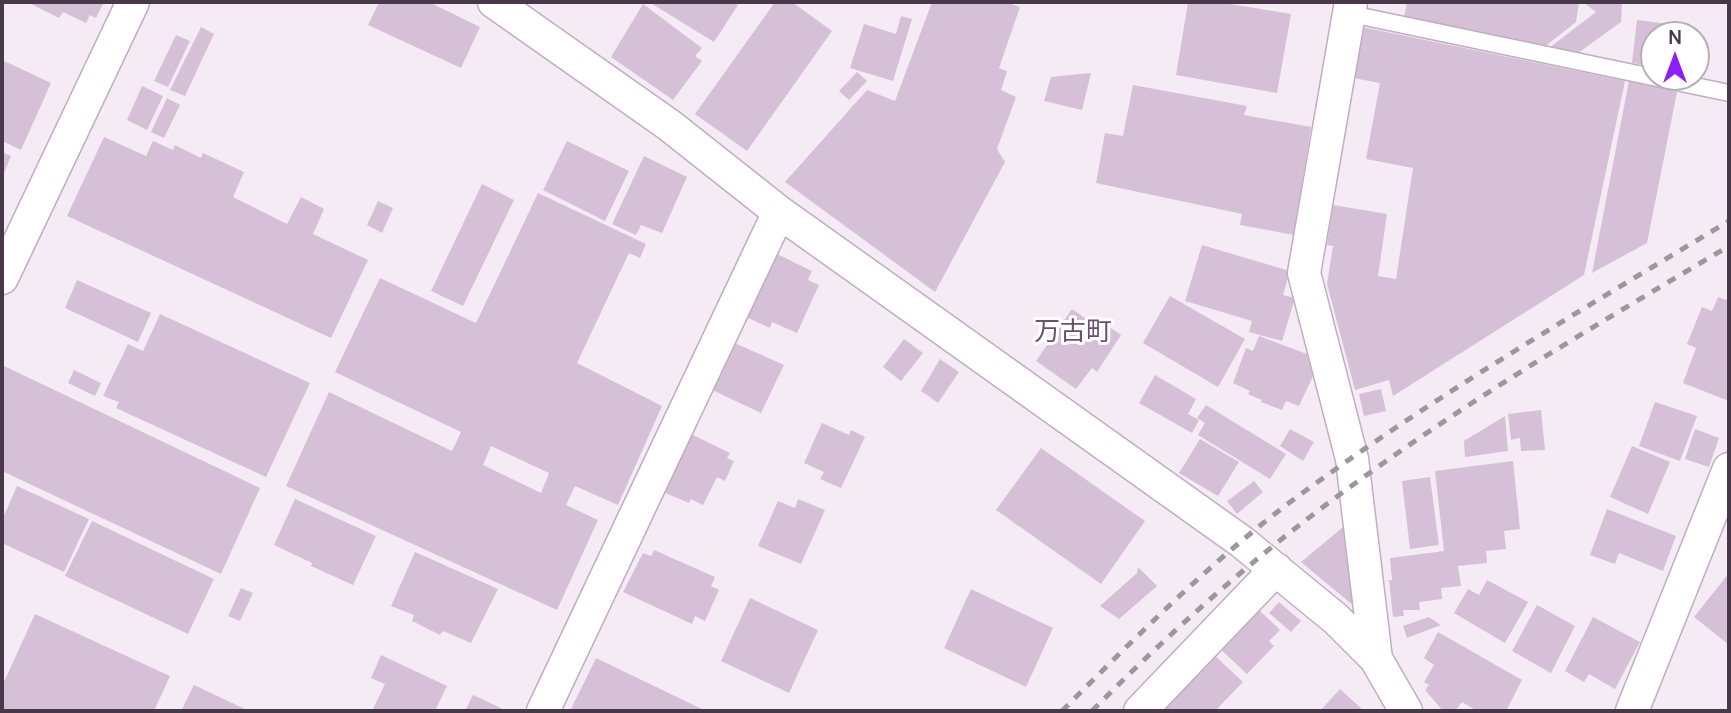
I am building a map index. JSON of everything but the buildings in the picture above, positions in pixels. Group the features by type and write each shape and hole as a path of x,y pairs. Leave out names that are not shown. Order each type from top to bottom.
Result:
{"street":[{"path":"2,278 134,2"},
{"path":"494,2 669,125 779,212 1242,542 1336,619 1376,659 1406,711"},
{"path":"1351,8 1304,272 1352,459 1376,659"},
{"path":"543,711 779,212"},
{"path":"1632,711 1729,469"},
{"path":"1140,711 1276,569"}],"lane":[{"path":"1351,8 1729,93"}],"railway":[{"path":"1062,711 1146,627 1205,573 1297,497 1455,388 1729,221"},
{"path":"1092,711 1220,591 1287,535 1357,482 1494,389 1729,246"}],"district":[{"name":"万古町","path":"1073,333"}]}
